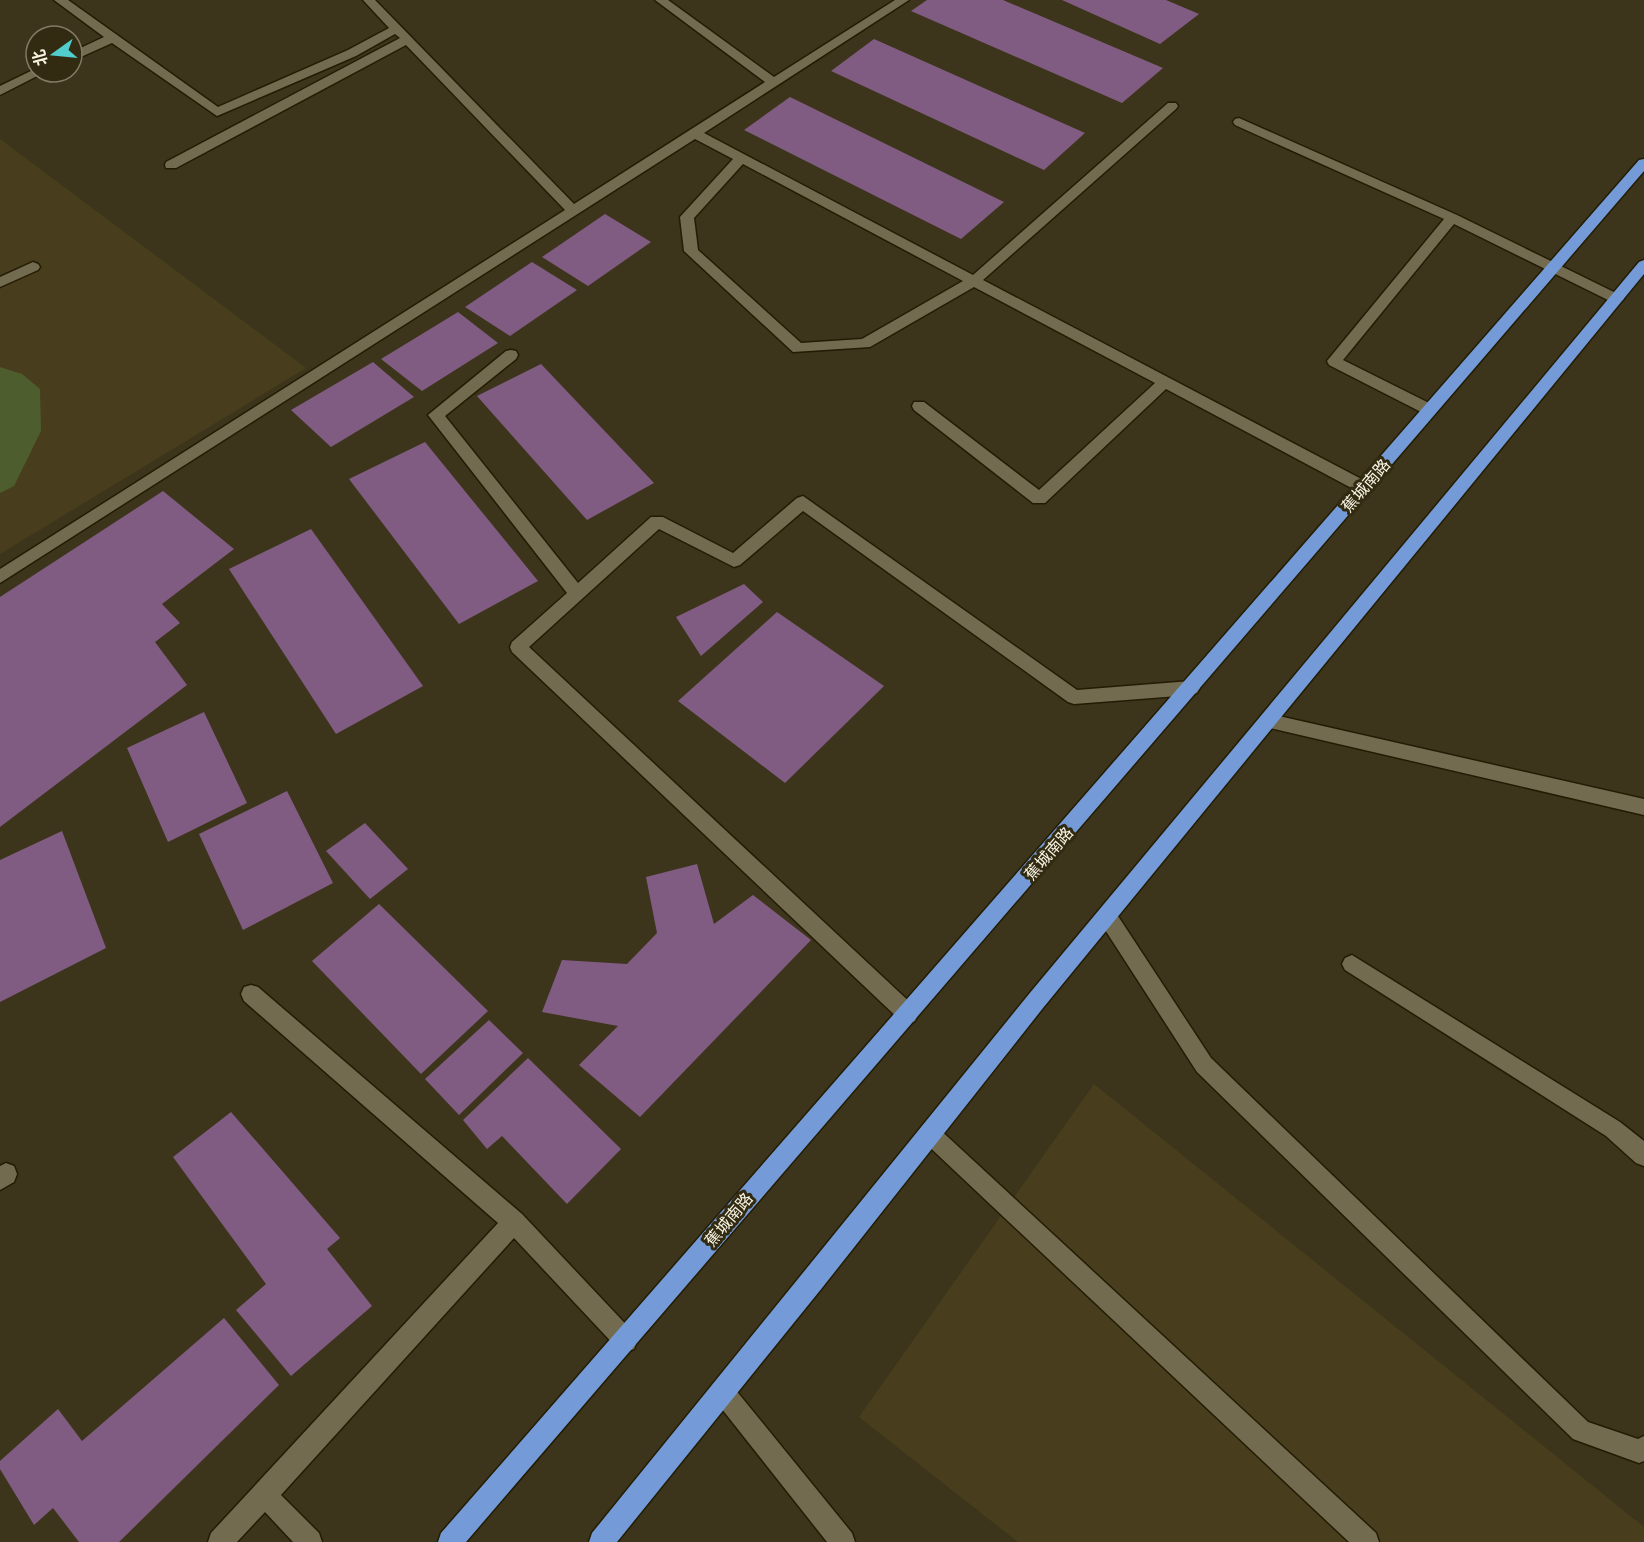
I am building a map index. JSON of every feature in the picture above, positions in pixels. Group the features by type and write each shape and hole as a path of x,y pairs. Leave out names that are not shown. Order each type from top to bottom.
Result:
{"highway":[{"name":"蕉城南路","path":"450,1542 626,1341 791,1145 908,1014 1644,163"},
{"path":"601,1542 814,1280 929,1133 1644,265"}],"street":[{"path":"60,0 217,112 352,53 397,28"},
{"path":"369,0 574,211"},
{"path":"661,0 774,83"},
{"path":"0,577 903,0"},
{"path":"84,51 112,38"},
{"path":"171,165 407,39"},
{"path":"0,91 24,79"},
{"path":"741,158 687,216 691,251 798,348 865,344 974,281 1172,106"},
{"path":"1239,122 1452,218 1617,299"},
{"path":"694,134 1364,487"},
{"path":"1430,410 1334,361 1452,218"},
{"path":"0,282 33,267"},
{"path":"511,355 436,415 577,594"},
{"path":"919,406 1039,499 1165,382"},
{"path":"908,1014 518,647 657,521 734,561 803,502 1074,697 1191,688"},
{"path":"1269,721 1644,807"},
{"path":"1107,916 1204,1065 1581,1431 1639,1451 1644,1448"},
{"path":"1352,964 1613,1129 1644,1155"},
{"path":"251,994 513,1222 626,1341"},
{"path":"929,1133 1367,1542"},
{"path":"220,1542 513,1222"},
{"path":"722,1391 843,1542"},
{"path":"265,1495 310,1542"}],"shaded area":[{"path":"0,139 306,368 0,554"},
{"path":"1094,1084 1644,1527 1644,1542 1018,1542 859,1417"}],"green space":[{"path":"0,367 22,374 40,389 41,431 14,486 0,493"}],"building":[{"path":"927,0 1003,0 1163,68 1122,103 911,11"},
{"path":"1062,0 1166,0 1199,14 1160,44"},
{"path":"874,39 1085,133 1044,170 831,71"},
{"path":"790,97 1004,202 961,239 744,130"},
{"path":"605,214 651,242 588,286 542,257"},
{"path":"532,262 577,290 510,336 465,307"},
{"path":"458,312 498,343 422,391 381,359"},
{"path":"373,362 414,397 331,447 291,410"},
{"path":"541,364 654,483 587,520 477,396"},
{"path":"425,442 538,581 459,624 349,479"},
{"path":"163,491 234,549 162,604 180,623 155,642 187,685 0,827 0,597"},
{"path":"311,529 423,686 336,734 229,569"},
{"path":"744,584 763,602 701,656 676,617"},
{"path":"777,612 884,686 785,783 678,701"},
{"path":"204,712 247,803 168,842 127,748"},
{"path":"287,791 333,883 243,930 199,834"},
{"path":"365,823 408,869 370,899 326,851"},
{"path":"62,831 106,948 0,1002 0,860"},
{"path":"697,864 714,924 753,895 811,940 640,1117 579,1065 618,1026 542,1012 562,960 627,964 657,933 646,877"},
{"path":"379,904 488,1011 421,1074 312,961"},
{"path":"489,1020 523,1053 459,1115 425,1079"},
{"path":"528,1058 621,1149 567,1204 502,1136 487,1149 463,1120"},
{"path":"231,1112 340,1238 327,1249 372,1306 291,1376 236,1310 266,1284 173,1157"},
{"path":"224,1318 279,1385 119,1542 79,1542 53,1508 34,1525 0,1469 0,1461 58,1409 82,1441"}]}
